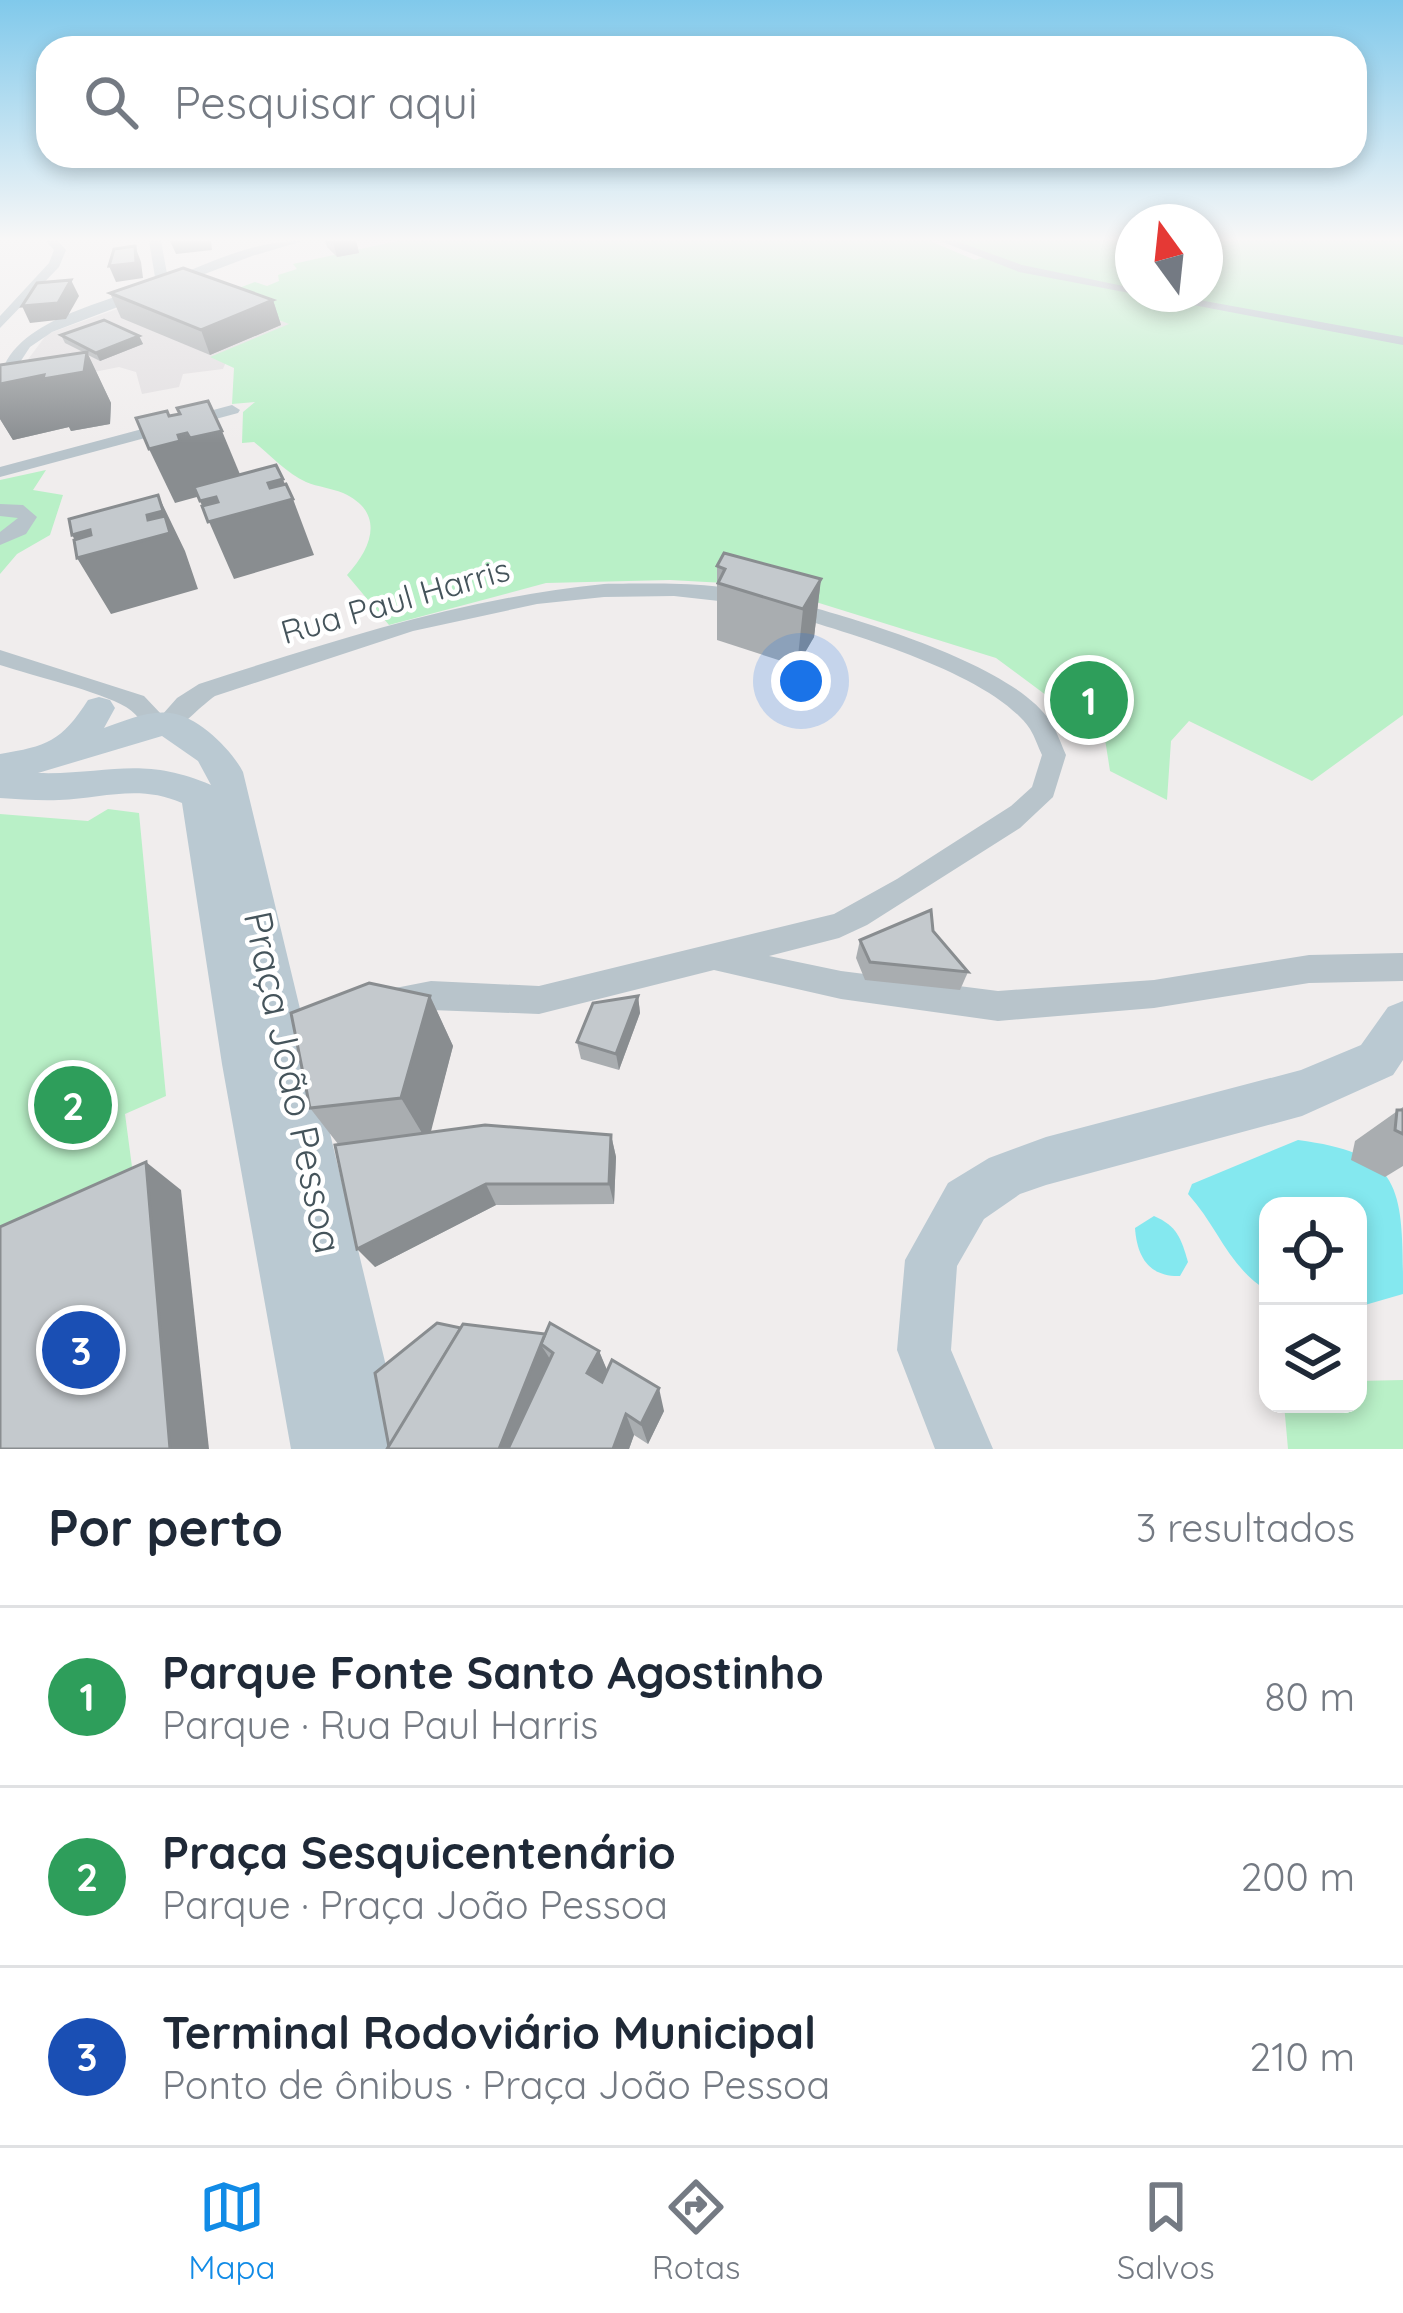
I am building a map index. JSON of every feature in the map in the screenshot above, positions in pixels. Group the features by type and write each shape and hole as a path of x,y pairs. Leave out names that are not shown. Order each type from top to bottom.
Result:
{"street":[{"path":"0,382 25,344 47,328 103,309"},
{"path":"1225,309 1403,341"},
{"path":"0,472 232,410"},
{"path":"0,510 16,509 28,517 19,530 0,539"},
{"name":"Rua Paul Harris","path":"145,744 185,704 207,690 476,606 561,592 657,589 775,603 945,662 1021,705 1052,738 1054,770 1042,794 880,906 838,925 718,958"},
{"path":"0,656 93,696 136,702 151,711 145,744"},
{"path":"54,757 84,734 93,696"},
{"path":"0,767 145,744"},
{"path":"0,785 58,787 145,744"},
{"name":"Praça João Pessoa","path":"145,744 199,795 281,1048 320,1449"},
{"name":"Praça João Pessoa","path":"145,744 210,752 226,772 281,1048 376,1449"},
{"path":"373,1009 411,996 539,1000 718,958 841,986 998,1006 1154,994 1309,969 1403,967"},
{"path":"964,1449 924,1350 924,1317 931,1261 966,1201 1006,1175 1046,1161 1302,1093 1352,1073 1377,1060 1403,1022"}],"shaded area":[{"path":"118,309 248,309 290,324 229,355 223,369 183,374 179,387 142,394 136,372 119,367 5,390 47,334"}],"green space":[{"path":"249,309 1403,309 1403,715 1312,781 1189,721 1171,741 1167,800 1110,771 1105,739 996,658 761,585 670,580 546,583 389,625 347,575 368,542 370,520 365,510 343,493 299,479 254,442 242,443 243,412 255,402 232,404 234,368 210,357 289,324"},
{"path":"46,470 33,490 63,495 50,535 17,554 0,574 0,480"},
{"path":"108,809 139,813 166,1096 125,1114 134,1182 0,1397 0,814 88,821"},
{"path":"1403,1380 1403,1449 1288,1449 1285,1413 1367,1413 1367,1381"}],"water":[{"path":"1298,1140 1359,1155 1390,1182 1397,1202 1403,1294 1367,1304 1367,1197 1259,1197 1259,1285 1233,1259 1188,1194 1192,1184"},
{"path":"1154,1216 1168,1224 1180,1240 1188,1262 1180,1276 1160,1273 1142,1256 1135,1228"}],"building":[{"path":"148,309 252,309 201,330"},
{"path":"104,320 139,336 96,353 61,335"},
{"path":"87,352 84,372 0,384 0,365"},
{"path":"208,401 222,431 190,438 187,433 178,435 180,441 149,449 136,418 167,411 169,416 180,414 177,408"},
{"path":"276,465 283,479 268,483 270,488 286,484 293,499 208,522 202,506 218,502 216,497 200,501 194,487"},
{"path":"158,495 163,511 147,515 148,520 165,516 170,533 77,558 74,540 91,535 90,530 72,535 69,519"},
{"path":"724,553 821,579 803,609 718,583 725,569 717,566"},
{"path":"931,910 933,931 968,972 870,962 860,940"},
{"path":"369,983 430,996 401,1098 310,1108 291,1013"},
{"path":"638,996 616,1054 577,1042 593,1003"},
{"path":"1397,1110 1403,1110 1403,1134 1395,1130"},
{"path":"485,1125 611,1135 609,1184 486,1184 357,1249 335,1145"},
{"path":"146,1162 170,1449 0,1449 0,1227"},
{"path":"437,1323 461,1328 389,1447 375,1373"},
{"path":"550,1323 599,1351 587,1373 602,1382 612,1360 659,1388 641,1424 626,1414 613,1449 508,1449 553,1353 541,1344"},
{"path":"463,1324 545,1334 499,1449 387,1449"}],"place":[{"name":"Parque Fonte Santo Agostinho","path":"1089,700"},
{"name":"Praça Sesquicentenário","path":"73,1105"},
{"name":"Terminal Rodoviário Municipal","path":"81,1350"}]}
